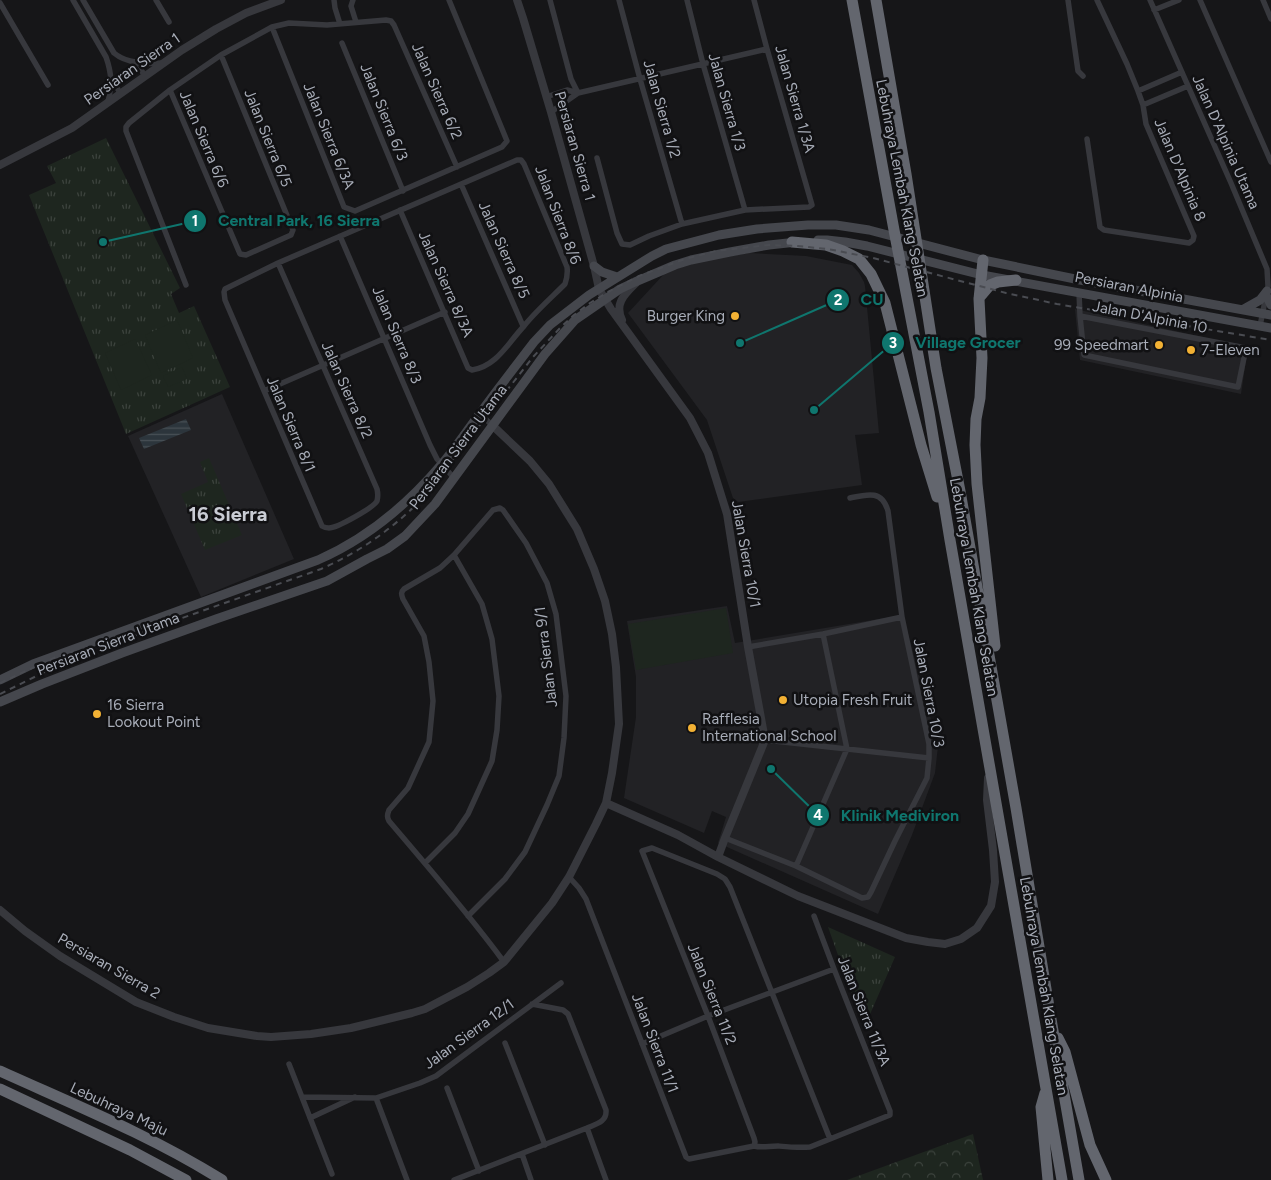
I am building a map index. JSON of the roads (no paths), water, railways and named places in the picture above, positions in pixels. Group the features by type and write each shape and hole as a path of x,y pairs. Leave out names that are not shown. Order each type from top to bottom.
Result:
{"highway":[{"name":"Lebuhraya Lembah Klang Selatan","path":"852,0 894,230 930,412 950,540 1062,1180"},
{"name":"Lebuhraya Lembah Klang Selatan","path":"876,0 906,174 936,368 960,491 1016,808 1079,1180"},
{"path":"792,242 826,245 843,251 859,259 871,274 885,303 921,445 950,540"},
{"path":"983,260 979,298 982,358 975,445 977,484 993,632 1008,734 1016,808"},
{"path":"979,298 990,286 998,282 1016,280"},
{"path":"1052,1025 1065,1052 1090,1145 1106,1180"},
{"name":"Lebuhraya Maju","path":"0,1071 138,1134 193,1162 222,1180"},
{"path":"0,1089 130,1150 186,1180"},
{"path":"1046,1090 1041,1107 1048,1180"}],"main road":[{"name":"Persiaran Sierra Utama","path":"0,680 33,664 318,560 335,553 366,534 398,510 442,464 534,342 550,325 617,277 666,249 719,235 757,228 808,224 869,230 957,253"},
{"name":"Persiaran Sierra Utama","path":"0,702 51,680 160,639 327,581 387,549 405,536 436,504 545,354 575,320 605,299 640,280 691,260 792,242 827,240 867,246 956,268"},
{"name":"Persiaran Alpinia","path":"957,253 1080,280 1267,314"},
{"path":"594,266 602,272 617,277"},
{"name":"Persiaran Alpinia","path":"956,268 982,275 1271,328"},
{"path":"1244,310 1260,300 1266,293 1271,305"}],"street":[{"path":"74,0 106,58 112,79 120,93"},
{"path":"83,0 114,53 120,58 144,64 165,62"},
{"path":"156,0 169,22"},
{"name":"Persiaran Sierra 1","path":"0,165 72,128 165,62 216,29 246,13 281,0"},
{"path":"334,0 334,8 340,24"},
{"path":"186,285 126,131 128,123 170,90 221,55 272,27 289,23 340,24 356,22 350,6 353,0"},
{"name":"Jalan Sierra 6/3A","path":"272,27 344,207 355,211 502,147 507,141 449,0"},
{"name":"Persiaran Sierra 1","path":"517,0 551,112 600,289 605,299"},
{"path":"550,0 571,78 578,93"},
{"name":"Jalan Sierra 1/2","path":"619,0 682,224"},
{"name":"Jalan Sierra 1/3","path":"687,0 703,64 745,210"},
{"name":"Jalan Sierra 1/3A","path":"745,210 809,207 812,205 766,49 754,0"},
{"path":"1068,0 1078,70 1083,76"},
{"path":"1097,0 1127,64 1143,105 1188,86"},
{"name":"Jalan D'Alpinia Utama","path":"1150,0 1267,269 1267,314 1260,326"},
{"path":"1154,10 1169,2 1180,0"},
{"path":"1200,0 1271,162"},
{"path":"1263,0 1271,19"},
{"path":"0,3 48,85"},
{"name":"Jalan Sierra 6/2","path":"356,22 386,20 391,21 394,25 457,167"},
{"path":"88,26 96,21"},
{"name":"Jalan Sierra 6/3","path":"342,44 403,191"},
{"path":"551,112 578,93 766,49"},
{"path":"106,58 114,53"},
{"name":"Jalan Sierra 6/5","path":"221,55 292,230 291,235 246,255 240,254"},
{"path":"136,62 145,76"},
{"path":"1138,92 1182,72"},
{"path":"108,102 112,79"},
{"name":"Jalan Sierra 6/6","path":"170,90 240,254"},
{"path":"546,96 567,90 578,93"},
{"name":"Jalan D'Alpinia 8","path":"1087,139 1100,227 1104,230 1190,243 1194,236 1146,124 1143,105"},
{"path":"597,158 616,233 622,244 630,245 682,224 745,210"},
{"name":"Jalan Sierra 8/6","path":"461,184 517,160 521,160 524,164 568,273 565,284 523,326"},
{"path":"278,263 461,184"},
{"name":"Jalan Sierra 8/5","path":"461,184 523,326"},
{"name":"Jalan Sierra 8/3A","path":"400,210 468,368 472,370 489,364 502,353 523,326"},
{"name":"Jalan Sierra 8/3","path":"340,236 430,445 437,458 454,478"},
{"name":"Jalan Sierra 8/1","path":"278,263 225,289 225,300 322,526 332,528 353,518"},
{"name":"Jalan Sierra 8/2","path":"278,263 377,489 378,495 375,503 353,518"},
{"path":"625,326 619,310 621,299 640,280"},
{"path":"1079,292 1080,316"},
{"name":"Jalan Sierra 10/1","path":"605,299 611,310 625,326 690,418 708,453 727,514 765,740"},
{"path":"264,391 445,312"},
{"name":"Jalan D'Alpinia 10","path":"1080,316 1246,348 1238,387 1084,355 1080,316"},
{"name":"Persiaran Sierra 2","path":"0,910 25,932 60,956 136,1002 208,1028 256,1036 270,1037 311,1034 351,1028 412,1013 467,987 504,962 552,903 569,877 596,824 606,803 619,724 616,667 605,601 577,529 549,484 530,461 480,414"},
{"name":"Jalan Sierra 10/3","path":"796,866 862,898 868,896 927,778 929,744 902,617 886,503 874,494 850,498"},
{"name":"Jalan Sierra 9/1","path":"454,555 493,510 500,508 503,510 526,543 547,584 556,614 566,696 564,738 558,776 547,805 525,852 505,879 468,916"},
{"path":"425,863 455,833 468,814 492,761 497,730 499,696 492,639 482,604 454,555 440,568 404,588 402,591 401,595 424,636 433,701 429,742 408,788 388,810 387,818 504,962"},
{"path":"748,647 823,634 902,617"},
{"path":"725,838 796,866 847,749 823,634"},
{"path":"718,858 765,740 929,758"},
{"path":"606,803 678,835 718,858 798,896 906,938 945,944 961,939 977,928 990,906 995,882 987,800 989,758"},
{"name":"Jalan Sierra 11/2","path":"754,1146 754,1138 708,1016 642,852 652,848 725,879 730,887 772,991"},
{"name":"Jalan Sierra 11/1","path":"569,877 580,888 586,900 686,1157 692,1159 754,1146"},
{"name":"Jalan Sierra 11/3A","path":"814,916 890,1111 890,1115 830,1139"},
{"path":"642,1044 772,991 834,969"},
{"name":"Jalan Sierra 12/1","path":"302,1097 376,1098 436,1076 561,983"},
{"path":"754,1146 800,1148 810,1147 830,1139 772,991"},
{"path":"456,1180 604,1121 606,1110 568,1014 563,1010 532,1004"},
{"path":"505,1044 546,1144"},
{"path":"289,1064 332,1174"},
{"path":"447,1088 479,1171"},
{"path":"310,1118 356,1097"},
{"path":"376,1098 407,1180"},
{"path":"587,1128 606,1180"},
{"path":"522,1154 531,1180"}],"railway":[{"path":"0,694 67,661 321,569 362,547 387,530 422,499 533,357 574,315 608,292 639,276 685,259 716,251 769,245 828,249 873,258 1006,293 1057,304 1271,340"},
{"path":"0,683 58,656 74,651"}],"place":[{"name":"Central Park, 16 Sierra","path":"103,242"},
{"name":"Burger King","path":"735,316"},
{"name":"CU","path":"740,343"},
{"name":"99 Speedmart","path":"1159,345"},
{"name":"7-Eleven","path":"1191,350"},
{"name":"Village Grocer","path":"814,410"},
{"name":"Utopia Fresh Fruit","path":"783,700"},
{"name":"16 Sierra Lookout Point","path":"97,714"},
{"name":"Rafflesia International School","path":"692,728"},
{"name":"Klinik Mediviron","path":"771,769"}],"district":[{"name":"16 Sierra","path":"228,514"}]}
